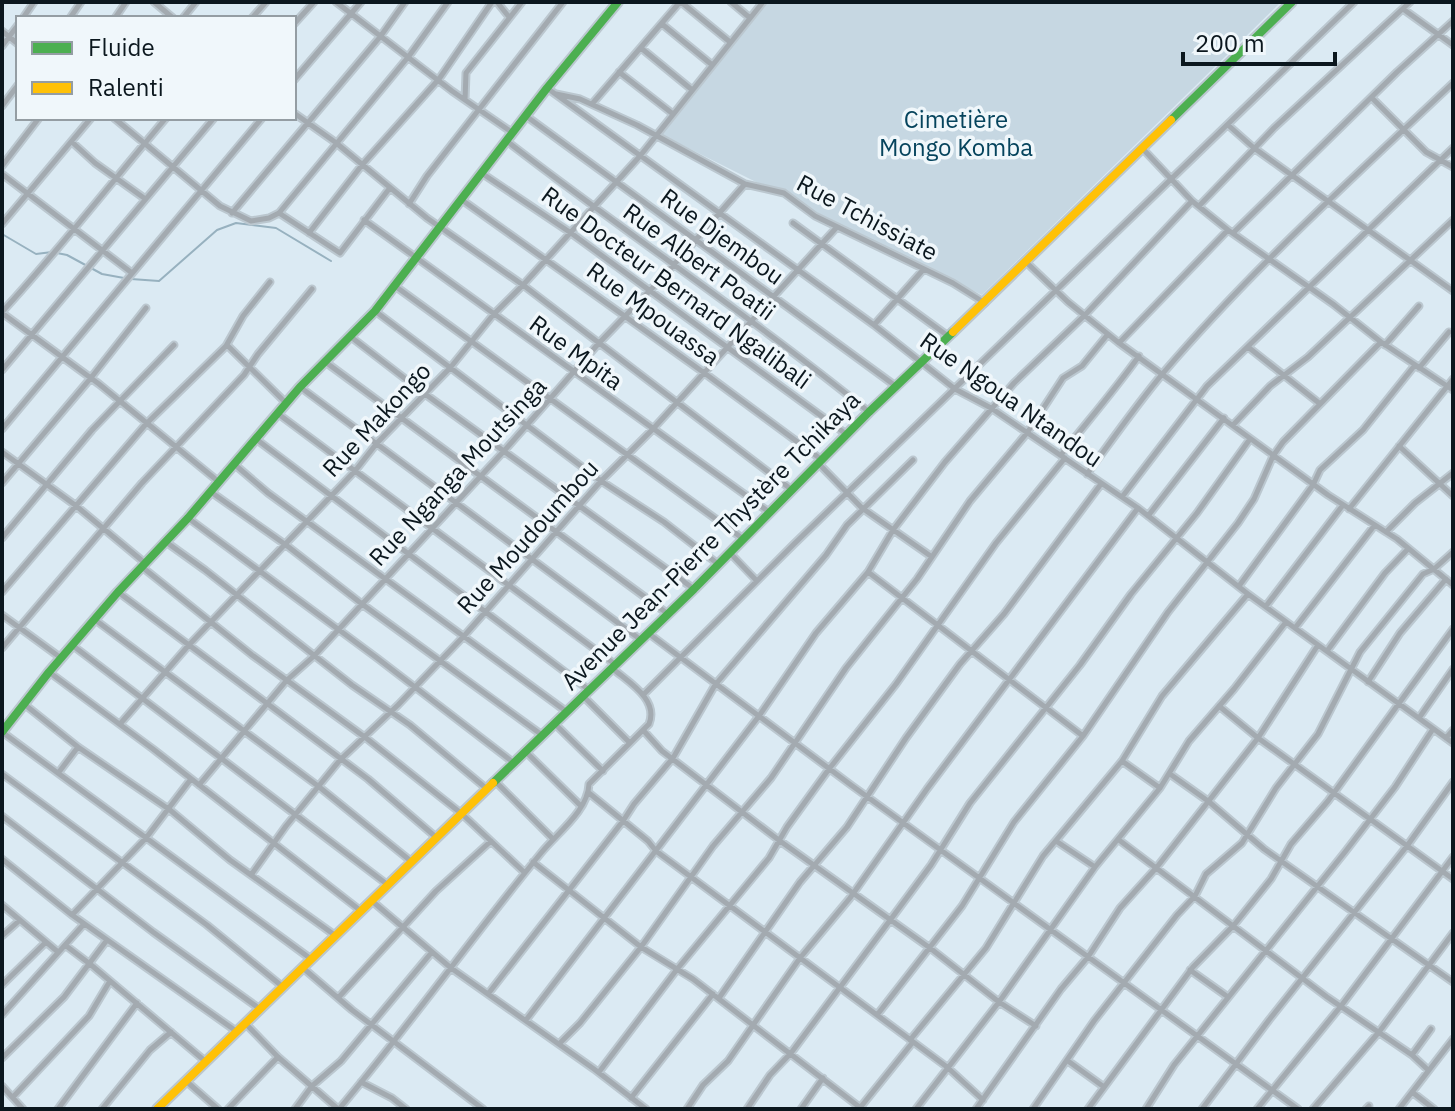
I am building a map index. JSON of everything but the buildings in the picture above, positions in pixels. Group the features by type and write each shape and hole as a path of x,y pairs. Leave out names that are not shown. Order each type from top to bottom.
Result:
{"street":[{"path":"154,2 171,16"},
{"path":"296,22 314,2"},
{"path":"336,2 465,100 514,133"},
{"path":"296,78 361,2"},
{"path":"232,213 380,37 405,2"},
{"path":"116,120 232,213 251,221 269,218 279,213 409,56 448,2"},
{"path":"309,233 362,165 439,79 495,2 509,17"},
{"path":"465,100 466,73 522,2"},
{"path":"409,204 427,176 563,2"},
{"path":"311,959 2,732 94,619 188,518 300,387 375,311 618,2"},
{"path":"592,104 681,2 730,42"},
{"path":"731,2 750,18"},
{"name":"Rue Makongo","path":"120,724 188,646 355,471 377,443 450,368 493,315 594,208 640,156 763,2"},
{"name":"Avenue Jean-Pierre Thystère Tchikaya","path":"161,1108 244,1023 694,589 846,434 985,303 1292,2"},
{"path":"643,695 756,580 1354,2"},
{"path":"1199,206 1254,148 1410,2"},
{"path":"1403,9 1453,45"},
{"path":"1119,343 1453,21"},
{"path":"662,24 711,65"},
{"path":"2,46 16,28"},
{"path":"2,31 16,42"},
{"path":"641,48 691,89"},
{"path":"619,72 673,114"},
{"path":"1087,474 1163,373 1267,260 1453,83"},
{"path":"2,106 16,88"},
{"name":"Rue Tchissiate","path":"551,91 592,104 745,184 784,193 806,211 953,283 985,303"},
{"name":"Rue Ngoua Ntandou","path":"551,91 923,361 955,389 991,408 1138,508 1248,594 1453,743"},
{"path":"1373,99 1403,131 1439,161 1453,167"},
{"path":"296,114 335,142 389,189 523,285 792,490"},
{"name":"Rue Djembou","path":"526,116 897,387"},
{"path":"2,166 37,120"},
{"path":"2,224 89,120"},
{"path":"164,120 2,313 219,482"},
{"path":"2,370 212,120"},
{"path":"2,429 260,120"},
{"path":"1228,125 1254,148 1452,289"},
{"path":"72,142 144,198"},
{"name":"Rue Albert Poatii","path":"508,142 869,412"},
{"path":"1142,148 1192,201 1231,232 1450,388"},
{"path":"1122,497 1197,398 1453,148"},
{"path":"2,174 132,273"},
{"name":"Rue Docteur Bernard Ngalibali","path":"483,174 571,233 846,434"},
{"name":"Rue Nganga Moutsinga","path":"199,785 287,680 314,656 481,476 745,184"},
{"path":"279,213 340,253 389,189"},
{"name":"Rue Mpouassa","path":"462,200 703,372 820,462 862,508 932,557"},
{"path":"526,1020 759,716 816,633 868,572 893,530 991,408 1085,315 1192,201"},
{"name":"Rue Mpita","path":"364,220 769,512"},
{"path":"1233,425 1270,386 1412,261 1453,220"},
{"path":"793,223 949,337"},
{"name":"Rue Moudoumbou","path":"251,875 340,760 391,713 464,636 601,481 652,430 837,227"},
{"path":"1026,262 1119,343 1313,485 1386,532 1453,585"},
{"path":"874,325 923,270"},
{"path":"2,592 146,424 227,345 243,316 270,282"},
{"path":"394,285 742,538"},
{"path":"2,648 102,530 244,375 312,289"},
{"path":"877,1015 962,906 1014,822 1083,736 1168,612 1254,499 1273,456 1319,403 1419,306"},
{"path":"2,483 146,308"},
{"path":"375,311 601,481 664,522 718,564"},
{"path":"1239,586 1313,485 1320,470 1363,430 1449,332"},
{"path":"559,1044 580,1023 641,947 713,846 744,812 846,668 903,598 970,501 1027,433 1063,378 1082,366 1108,334"},
{"path":"351,337 694,589"},
{"path":"2,538 118,401 174,345"},
{"path":"227,345 286,403"},
{"path":"1248,347 1319,403"},
{"path":"599,1072 780,841 829,769 896,684 996,543 1139,356"},
{"path":"324,361 668,614"},
{"path":"1266,606 1346,507 1450,388 1453,379"},
{"path":"300,387 533,558 645,637 681,658 794,744 1298,1109"},
{"path":"244,1023 339,1109 524,872 581,806 589,793 589,784 651,719 649,702 614,666 510,584 277,413"},
{"path":"1148,516 1224,418"},
{"path":"255,438 409,552 586,693 630,743"},
{"path":"747,1109 891,919 941,850 970,803 1177,538 1250,439"},
{"path":"1399,446 1453,496"},
{"path":"2,452 75,505 211,621 462,814 524,872"},
{"path":"488,994 673,758 715,685 862,508 913,460"},
{"path":"234,464 567,712"},
{"path":"1386,532 1406,511 1453,473"},
{"path":"631,1098 716,996 815,864 832,848 906,738 1101,484"},
{"path":"211,492 542,735"},
{"path":"687,1109 703,1085 728,1061 800,958 853,894 902,822 1138,508"},
{"path":"188,518 514,763"},
{"path":"1295,628 1374,526"},
{"path":"165,542 410,725 487,789"},
{"path":"1327,651 1385,573 1408,549"},
{"path":"729,552 756,580"},
{"path":"1033,1109 1124,982 1195,896 1206,874 1242,843 1276,788 1318,734 1360,652 1408,590 1423,574 1434,569 1453,552"},
{"path":"868,572 973,649 1083,736"},
{"path":"1368,682 1400,633 1446,579"},
{"path":"118,592 390,797 437,838"},
{"path":"533,862 641,947 678,968 716,996 861,1109 986,948 1043,856 1122,761 1162,696 1248,594"},
{"path":"2,615 61,658"},
{"path":"94,619 318,786 412,862"},
{"path":"916,1109 999,1002 1095,867 1160,788 1189,741 1286,622"},
{"path":"1088,1109 1190,970 1234,925 1271,879 1291,844 1334,792 1453,629"},
{"path":"72,645 388,885"},
{"path":"976,1109 1061,989 1088,957 1120,908 1157,867 1258,738 1318,645"},
{"path":"1419,718 1453,669"},
{"path":"49,672 361,911"},
{"path":"24,704 336,936"},
{"path":"1219,706 1258,738 1453,879"},
{"path":"555,724 603,771"},
{"path":"1146,1109 1174,1065 1372,818 1433,729"},
{"path":"643,730 662,751 780,841 1036,1026"},
{"path":"1446,738 1453,730"},
{"path":"59,772 78,747"},
{"path":"526,752 581,806"},
{"path":"1122,761 1160,788"},
{"path":"2,774 207,925 283,987"},
{"path":"1170,774 1208,801 1246,835 1453,982"},
{"path":"72,915 146,838 191,779"},
{"path":"495,781 553,839"},
{"path":"1202,1109 1407,846 1453,782"},
{"path":"589,793 656,851 947,1067 983,1100"},
{"path":"2,816 260,1009"},
{"path":"1119,840 1427,1069"},
{"path":"338,998 436,891 491,841"},
{"path":"1056,841 1095,867"},
{"path":"1257,1109 1341,1006 1453,857"},
{"path":"2,859 84,924 236,1031"},
{"path":"372,901 451,968 599,1072 646,1109"},
{"path":"2,905 58,952"},
{"path":"2,936 20,920"},
{"path":"2,1015 84,924"},
{"path":"1313,1109 1379,1032 1453,933"},
{"path":"2,1058 64,997 107,940"},
{"path":"2,985 46,942"},
{"path":"65,945 205,1061"},
{"path":"295,1109 312,1086 341,1061 432,952"},
{"path":"303,968 371,1025 483,1109"},
{"path":"1190,970 1228,997"},
{"path":"13,1097 89,1016 110,981"},
{"path":"58,1109 137,1003"},
{"path":"1412,1055 1431,1029"},
{"path":"102,1109 150,1050 171,1032"},
{"path":"1399,1109 1453,1039"},
{"path":"228,1109 278,1057"},
{"path":"1068,1061 1104,1087"},
{"path":"801,1109 823,1078"},
{"path":"186,1080 218,1109"},
{"path":"361,1082 406,1109"},
{"path":"2,1086 23,1109"},
{"path":"1412,1092 1434,1109"}],"green space":[{"name":"Cimetière Mongo Komba","path":"767,2 1281,2 982,295 660,134"}],"waterway":[{"path":"131,279 159,281 217,230 236,223 276,228 331,261"},
{"path":"2,234 36,254 52,252 67,255 102,274 124,278"}],"traffic: fast":[{"path":"2,732 118,592 188,518 300,387 375,311 547,88 618,2"},
{"path":"1171,120 1292,2"},
{"path":"493,783 953,332"}],"traffic: slow":[{"path":"953,332 1171,120"},
{"path":"157,1109 493,783"}]}
